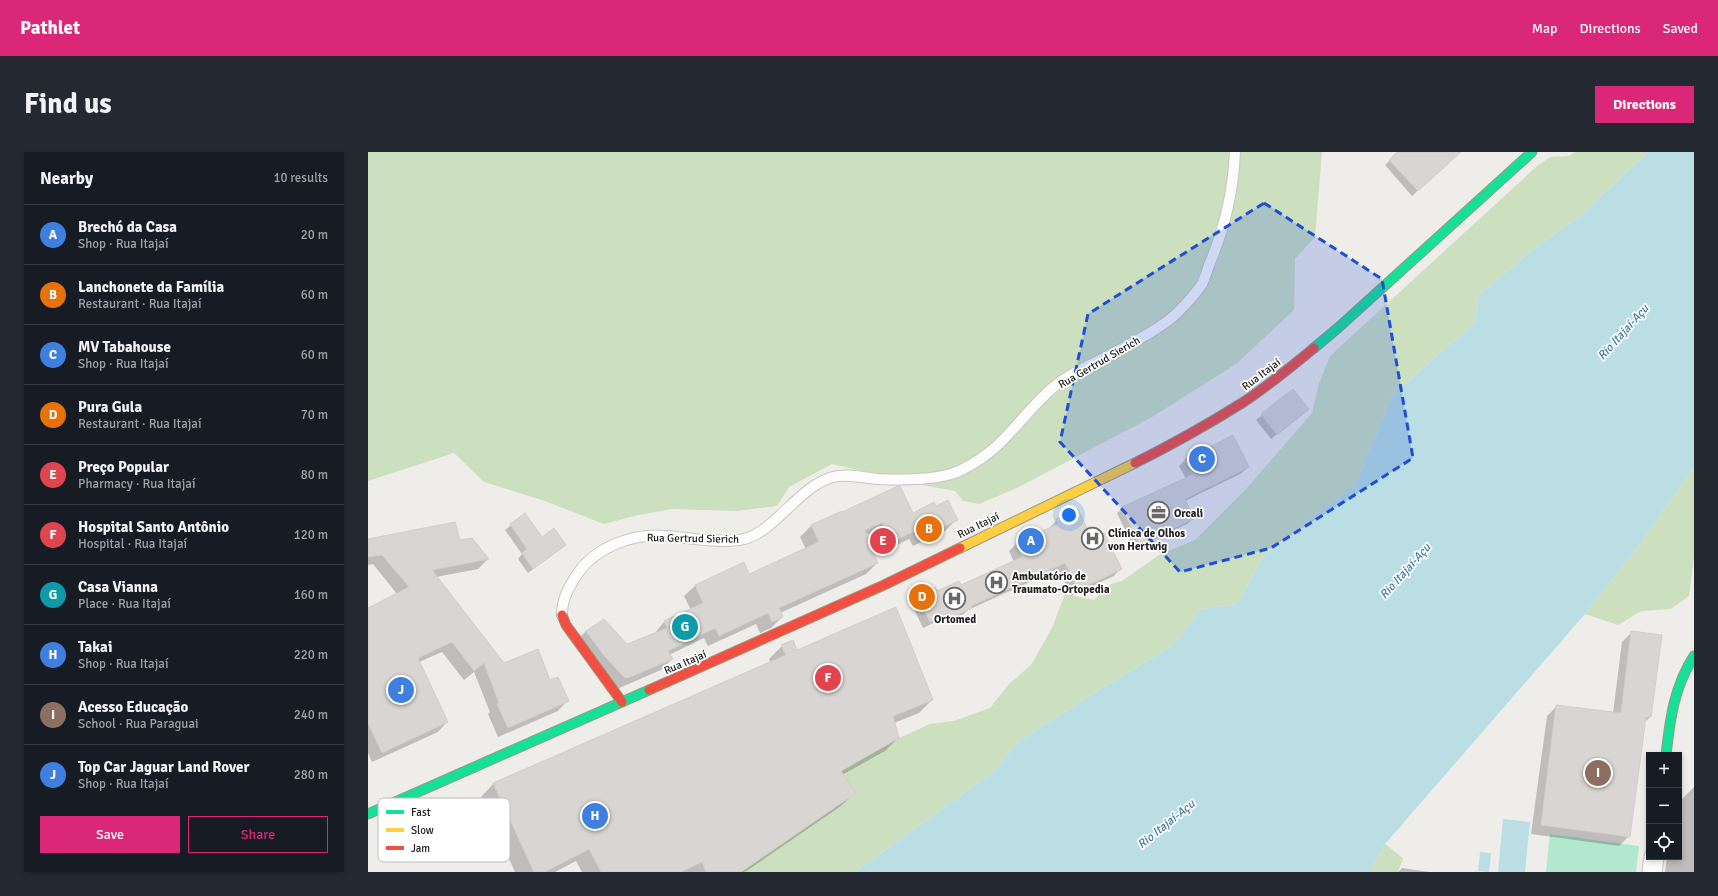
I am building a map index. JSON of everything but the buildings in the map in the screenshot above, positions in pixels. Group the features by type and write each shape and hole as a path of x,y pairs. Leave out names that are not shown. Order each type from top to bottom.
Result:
{"main road":[{"name":"Rua Itajaí","path":"404,798 884,585 1167,447 1207,425 1242,404 1282,374 1339,327 1532,152"},
{"name":"Rua Gertrud Sierich","path":"562,614 566,625 622,702"},
{"path":"1666,752 1675,691 1682,673 1694,656"},
{"name":"Rua Itajaí","path":"368,814 378,810"}],"street":[{"path":"1652,872 1654,860"}],"lane":[{"name":"Rua Gertrud Sierich","path":"562,614 562,603 570,586 582,567 595,555 626,540 665,535 691,539 740,540 753,536 767,527 785,509 816,485 832,477 849,475 877,479 917,479 951,474 980,460 1004,440 1048,392 1076,373 1144,336 1177,313 1202,284 1219,238 1232,189 1235,152"}],"highlighted area":[{"path":"1264,203 1382,279 1413,458 1271,548 1180,572 1060,442 1088,314"}],"green space":[{"path":"368,152 1322,152 1315,237 1295,259 1294,310 1236,364 1152,417 1017,488 979,504 963,501 955,491 922,485 832,464 789,487 777,506 736,511 672,509 638,515 604,524 542,500 484,482 454,453 368,481"},
{"path":"1575,152 1648,152 1580,216 1539,245 1479,295 1475,322 1393,395 1355,485 1264,555 1237,604 1201,609 1172,646 1097,691 1019,741 993,772 855,872 741,872 855,793 841,771 899,738 930,724 954,721 990,708 1009,684 1031,665 1052,628 1065,594 1094,600 1111,584 1122,581 1159,555 1195,540 1246,489 1312,413 1319,383 1330,356 1536,167 1550,157 1569,156"},
{"path":"1694,467 1694,557 1689,596 1671,609 1641,611 1618,625 1585,614 1641,542"},
{"path":"1550,834 1639,846 1636,872 1546,872"},
{"path":"1385,844 1403,858 1398,872 1369,872"}],"water":[{"name":"Rio Itajaí-Açu","path":"1648,152 1694,152 1694,467 1641,542 1585,614 1385,844 1369,872 855,872 993,772 1019,741 1097,691 1172,646 1201,609 1237,604 1264,555 1355,485 1393,395 1475,322 1479,295 1539,245 1580,216"},
{"path":"1503,819 1530,822 1525,872 1498,872"},
{"path":"1480,852 1491,853 1489,872 1478,871"}],"traffic: fast":[{"path":"1314,348 1532,152"},
{"path":"1666,752 1671,716 1677,691 1694,656"},
{"path":"404,798 649,690"},
{"path":"368,814 378,810"}],"traffic: slow":[{"path":"960,548 1135,463"}],"traffic: jam":[{"path":"1135,463 1216,419 1242,403 1270,384 1314,348"},
{"path":"649,690 884,585 960,548"},
{"path":"562,615 566,625 622,702"}],"place":[{"name":"MV Tabahouse","path":"1202,459"},
{"name":"Orcali","path":"1158,513"},
{"name":"Lanchonete da Família","path":"929,529"},
{"name":"Clínica de Olhos von Hertwig","path":"1092,539"},
{"name":"Preço Popular","path":"883,541"},
{"name":"Brechó da Casa","path":"1031,541"},
{"name":"Ambulatório de Traumato-Ortopedia","path":"996,582"},
{"name":"Pura Gula","path":"922,597"},
{"name":"Ortomed","path":"955,599"},
{"name":"Casa Vianna","path":"685,627"},
{"name":"Hospital Santo Antônio","path":"828,678"},
{"name":"Top Car Jaguar Land Rover","path":"401,690"},
{"name":"Acesso Educação","path":"1598,773"},
{"name":"Takai","path":"595,816"}]}
